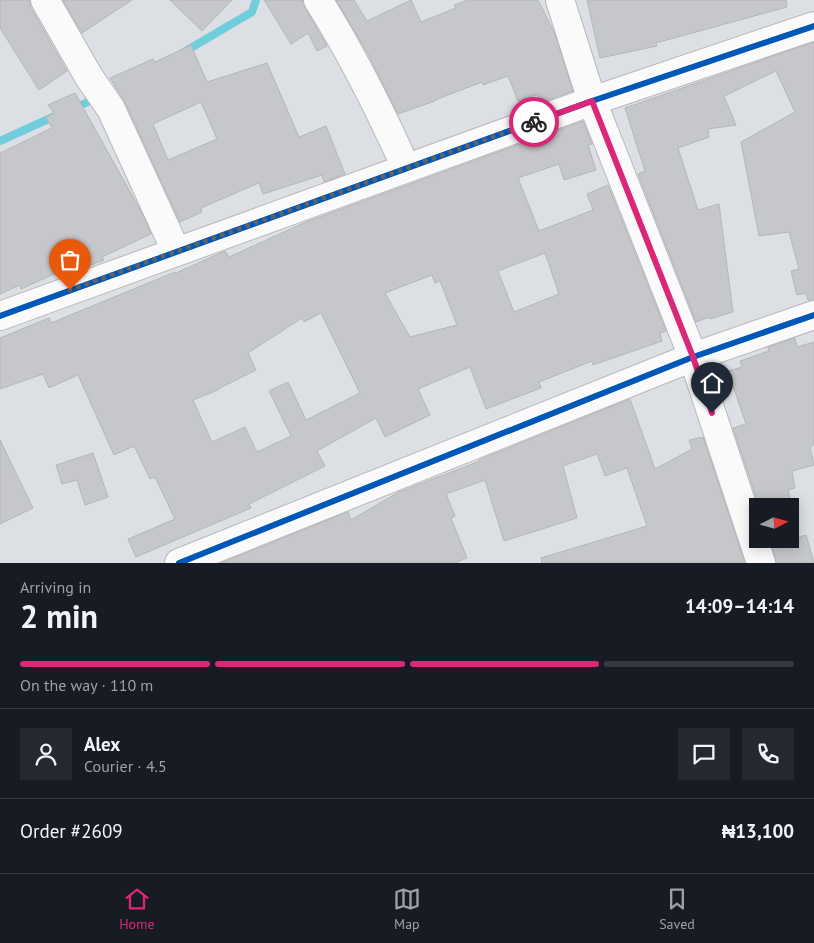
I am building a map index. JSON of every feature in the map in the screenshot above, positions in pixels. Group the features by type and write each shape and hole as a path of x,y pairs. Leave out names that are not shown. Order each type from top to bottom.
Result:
{"street":[{"path":"45,0 89,77 111,109 176,251"},
{"path":"318,0 334,25 379,109 406,168"},
{"path":"560,0 592,101 693,357 761,563"},
{"path":"0,316 592,101 814,26"},
{"path":"179,563 693,357 814,316"}],"building":[{"path":"0,0 29,0 31,8 67,71 39,90 0,28"},
{"path":"63,0 132,0 82,33"},
{"path":"170,0 232,0 202,31"},
{"path":"264,0 302,0 327,46 317,51 308,33 291,44"},
{"path":"336,0 354,0 367,21 411,0 421,22 456,8 454,5 468,0 538,0 555,34 573,91 540,103 538,94 518,101 508,76 483,85 482,82 398,114 368,54"},
{"path":"587,0 786,0 787,7 656,43 657,46 600,58"},
{"path":"814,42 814,300 808,300 806,293 797,295 791,271 799,269 789,232 759,236 741,142 795,112 776,71 724,96 736,125 708,129 709,137 678,148 698,210 719,204 733,312 696,322 638,174 645,171 625,108"},
{"path":"191,45 207,82 267,63 299,137 326,126 345,174 324,182 322,175 263,194 259,183 201,208 202,212 180,222 125,102 110,78 153,59 155,62","holes":["201,102 217,139 168,160 153,124"]},
{"path":"75,93 143,215 151,234 102,257 104,260 67,274 65,269 21,289 20,285 0,294 0,153 52,128 46,117 54,113 48,105"},
{"path":"583,121 592,144 588,145 596,170 564,180 559,164 518,178 539,231 593,210 587,194 608,185 666,331 660,333 662,341 593,365 592,361 539,382 541,388 486,409 470,367 418,389 430,415 385,437 376,418 317,451 325,466 249,504 251,508 136,557 128,539 175,519 155,477 150,479 134,446 114,455 78,375 49,388 43,374 0,389 0,338 49,318 51,323 176,273 225,251 229,257 306,222","holes":["545,253 559,294 514,312 498,271","432,275 435,283 440,281 457,325 410,337 385,293","321,313 360,393 306,420 288,382 269,391 291,436 257,452 245,427 212,442 193,400 218,390 256,370 248,353 302,318 304,322"]},
{"path":"795,338 797,347 814,342 814,445 810,447 814,465 792,471 795,488 788,490 790,498 756,498 733,428 746,424 728,371 742,367 740,361 769,351 768,347"},
{"path":"630,399 655,469 692,449 689,440 703,437 745,563 542,563 541,558 647,526 627,468 605,476 597,454 563,466 577,518 504,541 485,480 446,494 455,516 451,518 467,558 455,563 221,563 348,512 351,520 399,492"},
{"path":"0,440 33,508 0,524"},
{"path":"93,453 108,497 85,505 77,480 62,484 56,465"},
{"path":"806,535 814,563 776,563 773,548 799,548 799,537"}],"waterway":[{"path":"184,52 252,12 256,0"},
{"path":"73,109 96,98"},
{"path":"0,141 55,116"}],"cycle path":[{"path":"0,316 592,101 814,26"},
{"path":"179,563 693,357 814,315"}],"way so far":[{"path":"70,290 534,122"}],"route":[{"path":"534,122 592,101 693,357 712,413"}]}
